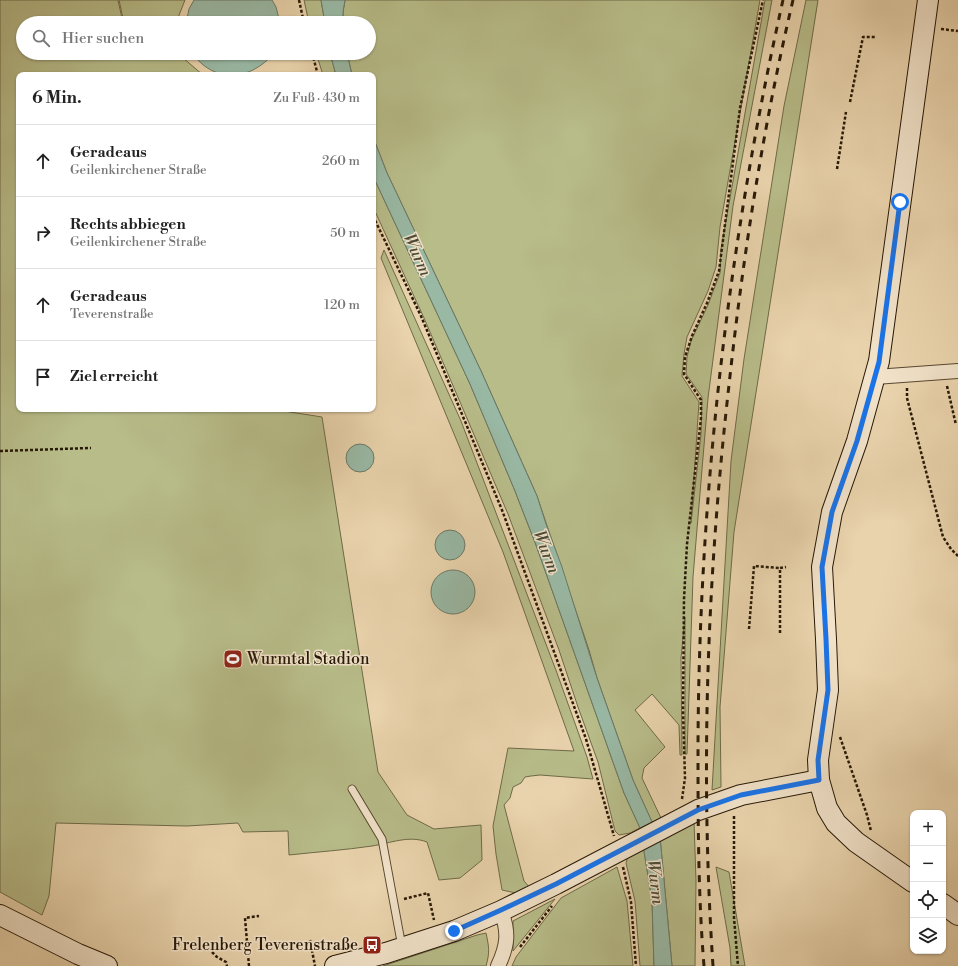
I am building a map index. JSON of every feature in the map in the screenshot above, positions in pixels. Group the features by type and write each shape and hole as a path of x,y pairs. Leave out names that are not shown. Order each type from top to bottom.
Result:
{"main road":[{"path":"910,880 856,842 836,823 827,808 819,780 818,760 828,690 822,567 824,548 832,512 857,441 879,362 928,0"},
{"path":"335,966 386,953 454,931 556,884 621,858 687,815 707,806 741,795 819,780"},
{"path":"946,906 958,915"},
{"path":"0,915 75,960 107,966"}],"street":[{"path":"875,377 953,371"},
{"path":"501,910 507,934 501,960"}],"lane":[{"path":"352,789 382,839 402,947"}],"path":[{"path":"299,0 302,16"},
{"path":"687,815 681,798 685,778 683,716 684,599 687,544 701,418 701,400 684,374 685,357 692,336 719,271 740,108 763,0"},
{"path":"850,102 863,37 876,37"},
{"path":"314,60 317,72"},
{"path":"837,170 846,112"},
{"path":"376,222 421,316 502,510 586,739 609,823 621,858 631,902 636,966"},
{"path":"953,371 947,389 956,425"},
{"path":"907,375 907,398 943,537 958,556"},
{"path":"0,451 91,448"},
{"path":"749,629 754,566 786,567"},
{"path":"780,568 780,633"},
{"path":"823,727 840,736 867,815"},
{"path":"733,798 735,861 734,918 738,966"},
{"path":"401,900 428,893 437,936"},
{"path":"501,960 514,954 554,904"},
{"path":"249,966 245,918 259,916"},
{"path":"310,940 315,966"},
{"path":"212,952 226,962 227,966"}],"green space":[{"path":"0,0 118,0 121,16 16,16 16,60 185,60 199,72 16,72 16,412 290,412 322,417 378,772 407,815 434,829 481,825 482,860 460,878 439,880 427,842 420,840 407,839 372,846 289,855 288,831 243,832 238,823 187,826 56,823 49,896 42,915 0,892"},
{"path":"119,0 185,0 179,16 122,16"},
{"path":"304,0 321,0 324,16 307,16"},
{"path":"345,0 760,0 720,227 716,267 708,291 687,337 684,354 682,376 699,402 691,523 701,434 702,397 686,374 687,357 691,341 708,305 720,273 721,249 765,0 772,0 733,206 708,398 693,577 687,754 685,754 685,617 681,658 682,755 680,755 679,725 652,694 635,710 665,747 644,768 642,778 661,818 652,822 633,780 597,678 537,496 481,371 387,173 376,145 376,72 351,72 349,60 376,60 376,16 343,16"},
{"path":"806,0 818,0 734,532 720,707 721,787 712,790 731,461 744,359 784,106"},
{"path":"318,60 332,60 335,72 322,72"},
{"path":"376,182 470,384 515,491 536,545 624,793 640,828 630,833 619,835 615,831 598,762 559,650 508,514 424,318 376,214"},
{"path":"384,250 461,421 557,673 587,757 593,779 540,775 525,777 521,783 513,787 510,798 504,805 524,881 531,889 516,893 502,890 493,826 508,748 574,751 503,552 381,258"},
{"path":"694,821 696,881 695,966 672,966 660,837"},
{"path":"643,845 652,900 654,966 640,966 635,901 626,863 629,853"},
{"path":"617,867 627,901 633,966 512,966 516,957 561,898"},
{"path":"716,867 729,872 745,966 731,966 730,948"},
{"path":"555,899 513,951 513,921"},
{"path":"486,933 489,950 486,966 383,966 477,935"}],"water":[{"path":"194,0 272,0 278,16 188,16 189,9"},
{"path":"321,0 345,0 343,16 324,16"},
{"path":"198,60 267,60 255,69 247,72 216,72"},
{"path":"332,60 349,60 351,72 335,72"},
{"name":"Wurm","path":"376,145 387,173 481,371 537,496 562,567 597,678 633,780 652,822 640,828 624,793 536,545 470,384 376,182"},
{"path":"360,444 370,448 374,458 370,468 360,472 350,468 346,458 350,448"},
{"path":"450,530 461,534 465,545 461,556 450,560 439,556 435,545 439,534"},
{"path":"453,570 465,574 471,580 475,592 471,604 465,610 453,614 441,610 435,604 431,592 435,580 441,574"},
{"name":"Wurm","path":"660,837 672,966 654,966 652,900 643,845"}],"railway":[{"path":"704,966 699,884 698,746 704,558 711,464 720,371 732,278 764,92 783,0"},
{"path":"713,966 707,821 708,676 715,530 721,457 747,240 772,96 793,0"}],"place":[{"name":"Wurmtal Stadion","path":"233,659"},
{"name":"Frelenberg Teverenstraße","path":"372,945"}],"route":[{"path":"454,931 556,884 619,850 707,806 741,795 819,780 818,760 828,690 822,567 824,548 832,512 857,441 879,362 900,202"}]}
